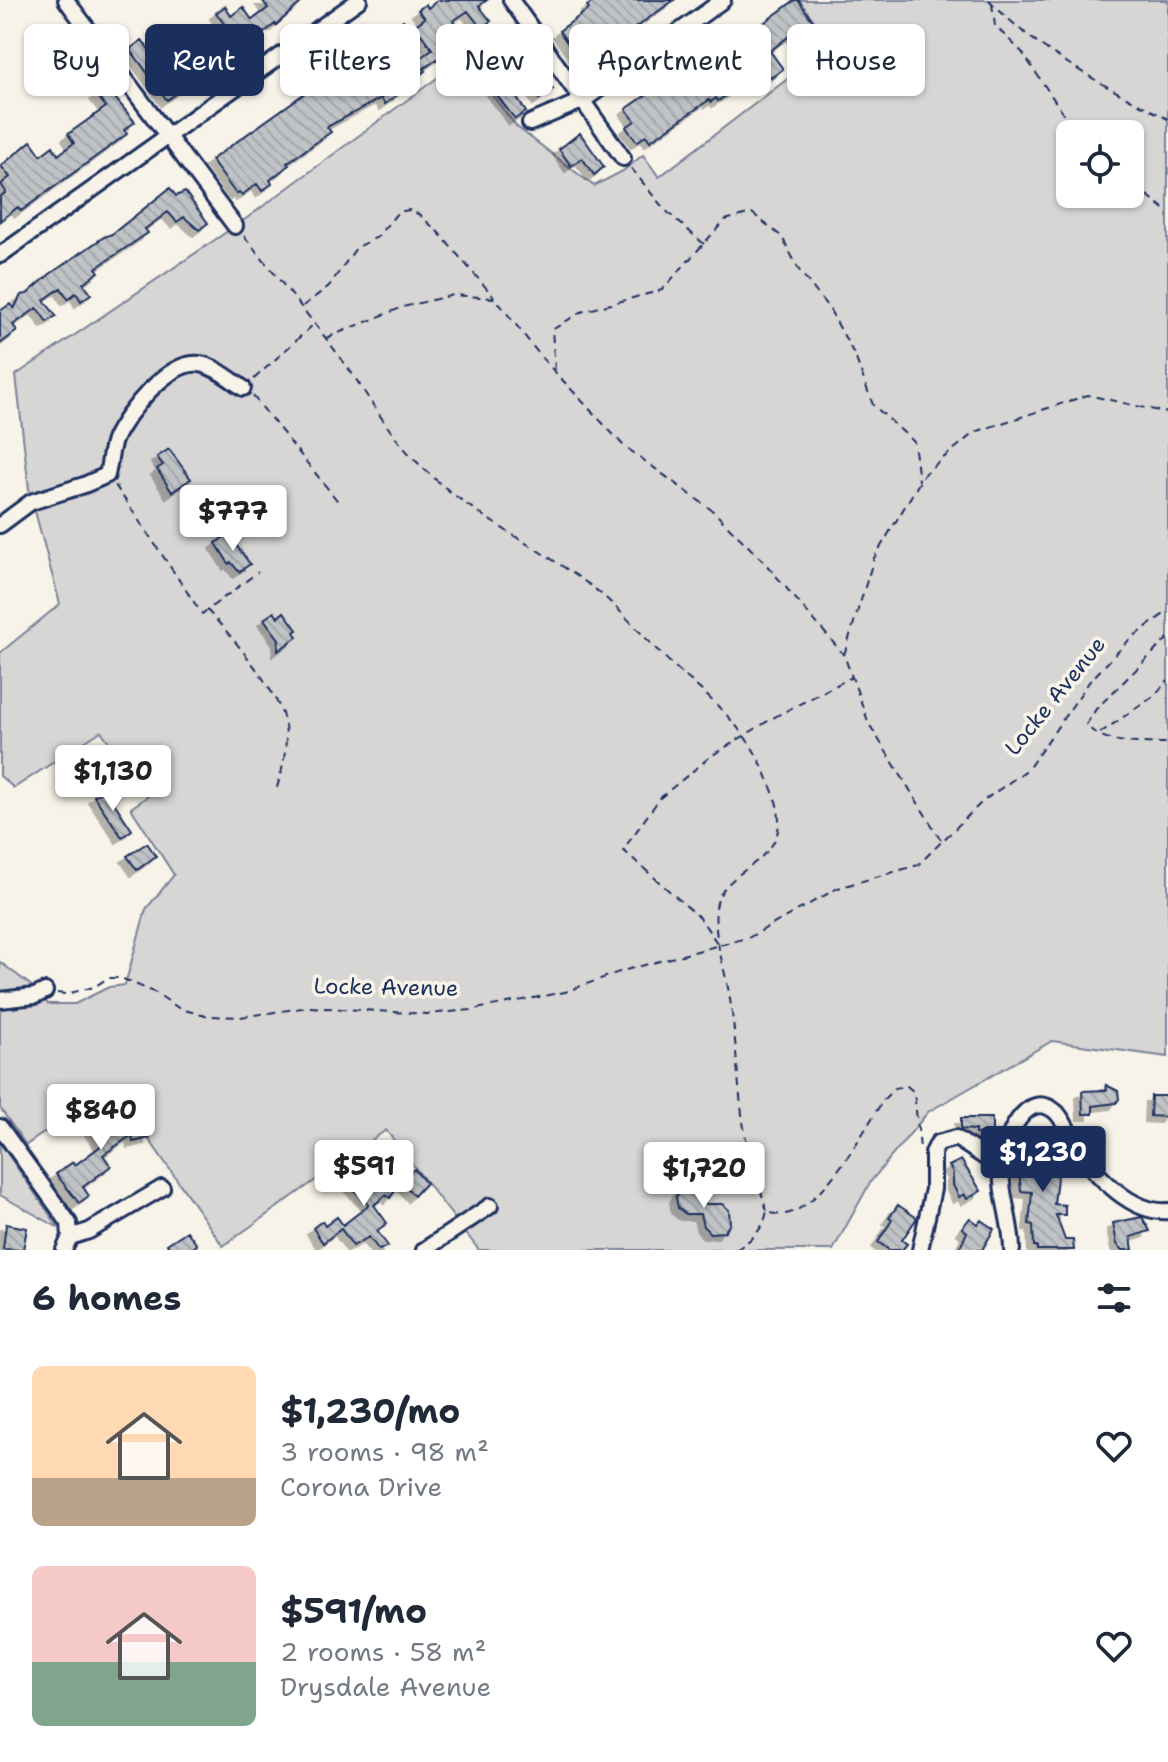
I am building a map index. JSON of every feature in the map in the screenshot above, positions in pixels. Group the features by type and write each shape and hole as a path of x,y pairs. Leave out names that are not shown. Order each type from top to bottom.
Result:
{"street":[{"path":"66,0 235,226"},
{"path":"0,255 359,0"},
{"path":"511,0 623,158"},
{"path":"530,123 584,100 723,0"},
{"path":"2,518 31,502 107,475 114,441 134,407 167,376 184,365 201,364 243,388"},
{"path":"0,1000 35,996 45,991"},
{"path":"1012,1250 1002,1164 1005,1145 1018,1119 1031,1107 1041,1106 1058,1115 1081,1154 1101,1177 1123,1195 1140,1206 1168,1211"},
{"path":"0,1127 69,1223 67,1244"},
{"path":"920,1250 933,1189 933,1153 938,1143 956,1138 989,1160 1002,1164"},
{"path":"67,1244 162,1188"},
{"path":"424,1250 490,1206"}],"path":[{"path":"990,1 1008,21 1091,78 1168,119"},
{"path":"990,1 995,26 1022,52 1069,120"},
{"path":"623,158 664,209 704,244"},
{"path":"1144,192 1168,212"},
{"path":"302,307 329,286 356,248 377,237 398,212 409,210 420,215 495,298 555,373 623,445 713,511 764,562 844,655 869,724 942,841"},
{"path":"555,373 552,330 581,312 662,290 725,220 752,213 782,237 799,270 830,310 855,356 873,405 914,442 919,483"},
{"path":"235,226 315,323 395,437 454,497 591,586 724,710 745,735 775,799 779,824 774,842 762,858 726,885 716,908 718,944 729,994 745,1132 767,1211 765,1223 755,1236 736,1250"},
{"path":"326,338 403,307 453,295 495,298"},
{"path":"315,323 243,388 290,440 341,505"},
{"path":"844,655 874,558 925,473 975,432 1088,395 1168,413"},
{"path":"107,475 202,614 258,572"},
{"path":"207,610 272,693 284,718 285,762 276,791"},
{"name":"Locke Avenue","path":"45,991 66,994 94,987 108,978 121,978 156,993 180,1009 209,1016 240,1017 309,1007 428,1014 471,1010 565,992 622,971 750,937 838,888 918,865 983,801 1028,769 1089,682 1130,639 1168,611"},
{"path":"1168,638 1096,709 1086,725 1099,735 1127,743 1168,743"},
{"path":"718,944 700,918 623,850 660,798 711,756 852,677"},
{"path":"1099,735 1154,696 1168,680"},
{"path":"767,1211 776,1216 789,1215 804,1207 823,1189 884,1099 895,1088 907,1086 914,1092 921,1152 932,1170"}],"shaded area":[{"path":"799,0 1168,0 1168,1057 1052,1041 928,1112 871,1181 833,1250 479,1250 386,1130 223,1246 112,1086 26,1145 0,1108 0,962 33,987 48,1004 75,1004 109,987 125,985 146,909 174,875 131,808 148,796 101,731 14,788 0,776 0,653 60,604 29,489 16,375 247,218 413,96 420,96 420,90 436,79 436,96 493,96 517,127 594,186 623,171 643,155 659,177 765,96 771,96 771,92 787,79 787,96 925,96 925,24 817,24"},
{"path":"0,1143 59,1228 0,1195"}],"building":[{"path":"262,0 304,0 264,33 264,24 224,24 216,13 225,6 231,16 243,7 252,20 268,8"},
{"path":"438,0 487,0 479,6 491,21 478,24 468,11 453,21 455,24 436,24 436,60 420,75 420,58 432,49 420,35 420,24 417,24 425,18 418,10 426,4 428,8"},
{"path":"596,0 674,0 640,24 569,24 569,45 559,31 589,9 587,6"},
{"path":"798,0 815,24 787,24 787,38 771,50 771,24 762,24"},
{"path":"142,40 145,44 145,70 130,49"},
{"path":"771,52 783,69 771,78"},
{"path":"98,96 113,96 135,122 124,130 127,134 21,211 18,207 0,221 0,197 6,192 1,184 10,177 1,166 31,141 41,155 53,146 58,155 74,143 68,134 106,107"},
{"path":"301,96 396,96 385,104 381,98 327,127 331,132 287,163 289,165 262,191 257,184 242,195 239,192 236,194 211,160"},
{"path":"497,96 516,96 526,112 515,119"},
{"path":"645,96 725,96 718,101 716,98 711,102 709,100 650,141 646,135 637,142 626,127 635,121 626,109"},
{"path":"580,133 604,167 594,175 582,158 571,166 559,149"},
{"path":"170,188 176,196 185,192 208,223 199,230 184,217 177,222 168,212 145,229 148,233 96,268 99,272 83,283 91,294 81,301 76,293 68,299 61,288 44,300 56,316 47,322 37,308 13,325 17,331 0,344 0,311 10,304 14,309 21,295 27,294 50,274 112,234"},
{"path":"169,449 191,479 172,492 157,469 163,465 157,457"},
{"path":"228,534 250,564 239,572 231,562 229,564 216,543"},
{"path":"274,612 278,617 284,612 297,630 294,632 297,637 278,651 279,639 264,619"},
{"path":"105,789 132,830 122,837 94,796"},
{"path":"147,843 156,856 137,870 127,856"},
{"path":"1106,1085 1118,1091 1116,1103 1093,1106 1093,1114 1083,1114 1082,1091 1107,1090"},
{"path":"1151,1096 1168,1096 1166,1117 1150,1116"},
{"path":"103,1109 116,1125 145,1116 150,1138 133,1142 132,1135 103,1155 111,1166 83,1187 89,1196 79,1203 56,1174 73,1162 75,1165 102,1145 90,1128 99,1122 95,1115"},
{"path":"961,1118 992,1118 992,1135 961,1129"},
{"path":"1035,1127 1047,1128 1043,1155 1052,1155 1052,1160 1059,1160 1054,1204 1065,1205 1065,1215 1056,1215 1065,1240 1073,1240 1074,1250 1037,1250 1034,1246 1033,1225 1029,1224 1032,1192 1021,1191 1019,1170 1020,1159 1025,1160 1029,1131 1034,1132"},
{"path":"369,1160 400,1184 390,1198 386,1195 374,1205 387,1223 377,1231 388,1246 379,1250 369,1237 353,1246 341,1229 323,1243 313,1228 322,1221 325,1226 337,1217 343,1225 369,1205 348,1183"},
{"path":"961,1160 981,1191 967,1199 964,1194 959,1197 949,1166"},
{"path":"414,1169 426,1183 414,1196 398,1178 407,1170 410,1173"},
{"path":"687,1186 700,1190 705,1204 722,1204 729,1210 730,1224 724,1232 710,1233 703,1226 700,1214 686,1214 678,1208 676,1197 680,1189"},
{"path":"898,1205 917,1218 902,1240 907,1244 902,1250 889,1250 878,1242"},
{"path":"1142,1217 1150,1231 1131,1237 1133,1250 1123,1250 1117,1244 1113,1223"},
{"path":"970,1218 978,1224 981,1220 994,1229 982,1250 959,1250 967,1232 962,1228"},
{"path":"6,1224 27,1228 23,1250 3,1249"},
{"path":"187,1231 197,1245 190,1250 171,1250 167,1244"}]}
